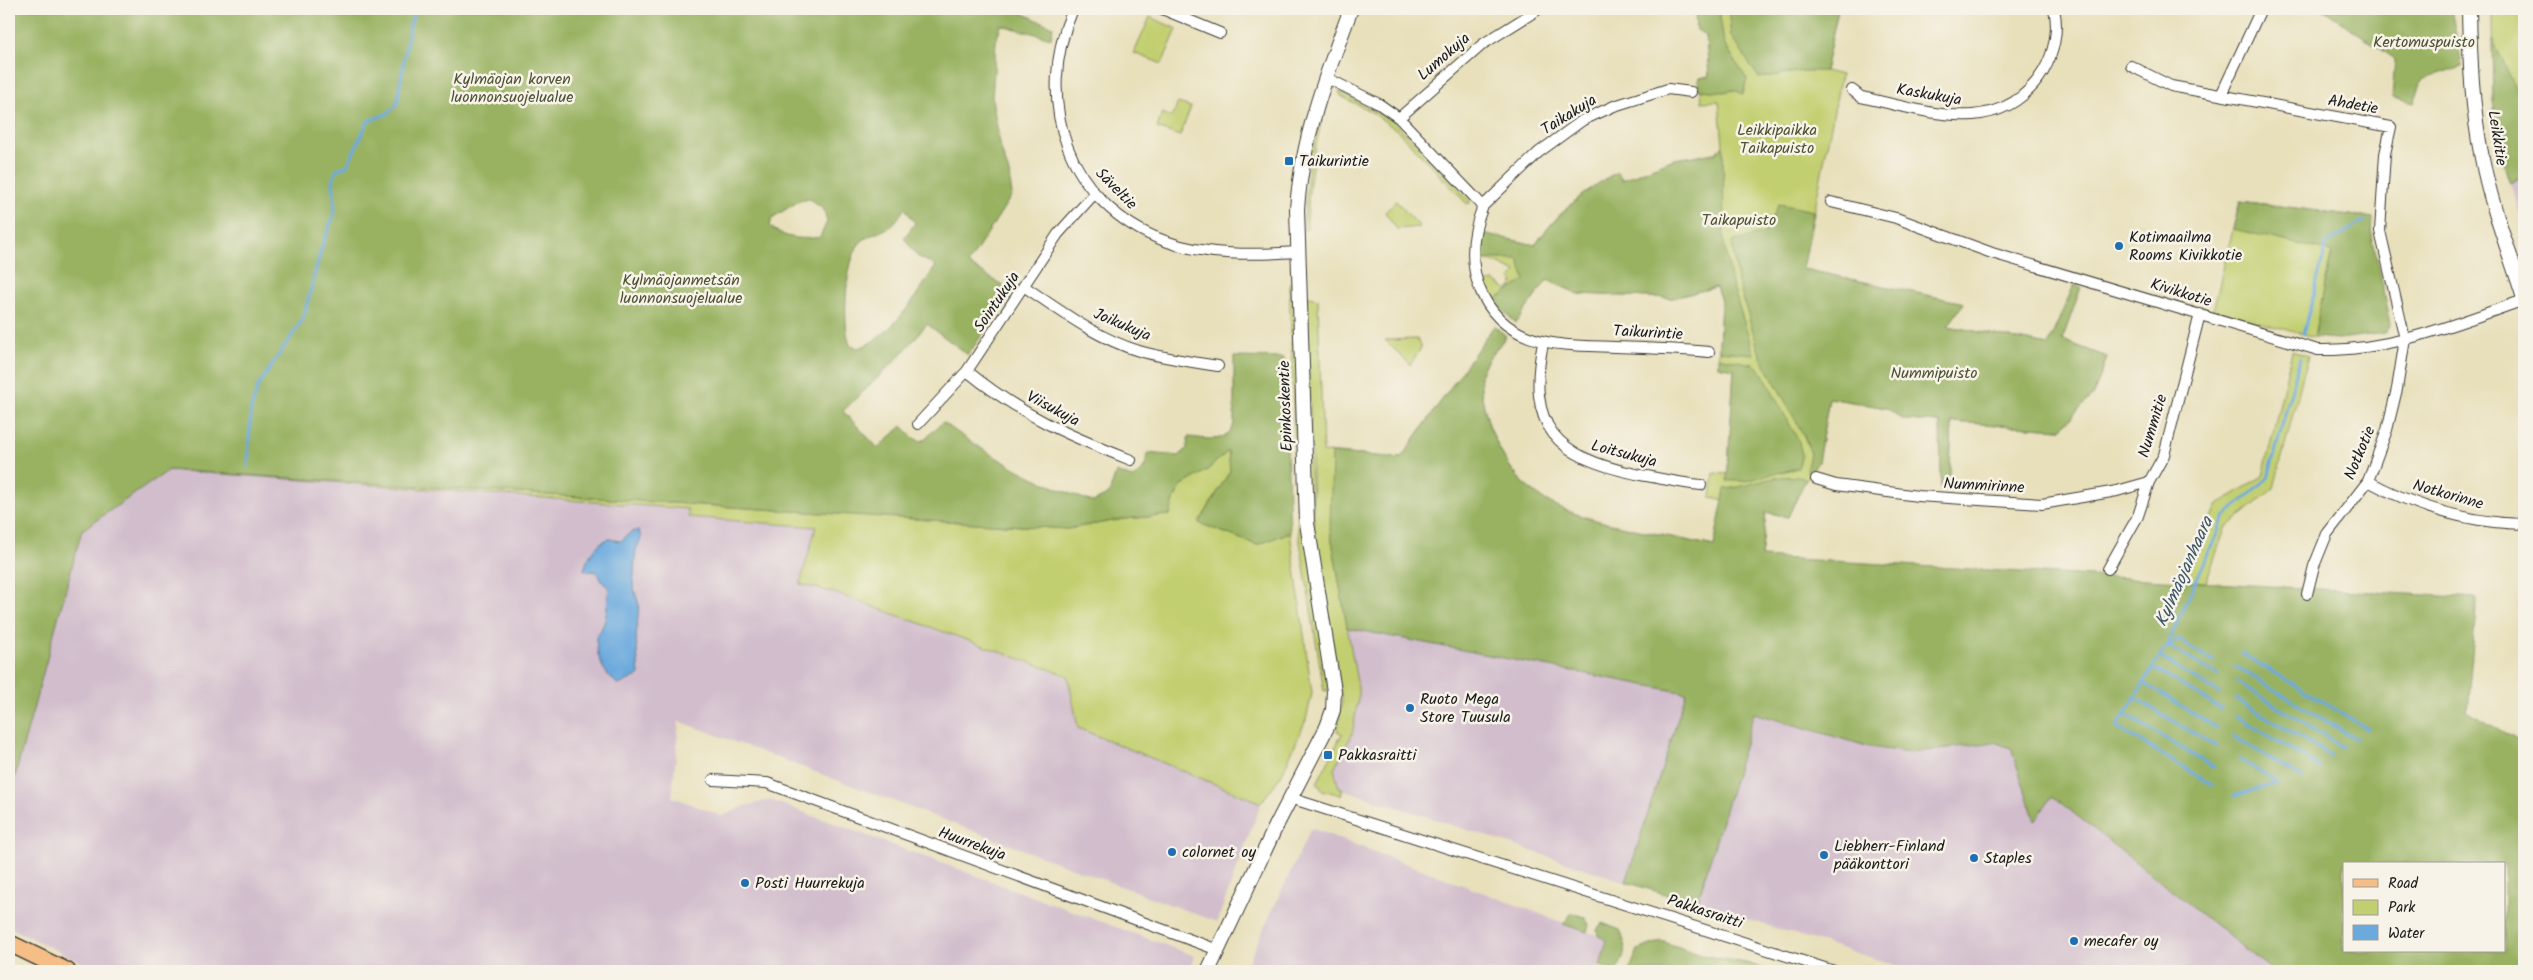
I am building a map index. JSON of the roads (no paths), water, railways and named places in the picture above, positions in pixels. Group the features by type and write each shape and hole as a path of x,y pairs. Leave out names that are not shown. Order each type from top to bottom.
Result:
{"main road":[{"path":"9,943 67,971"}],"street":[{"name":"Säveltie","path":"1073,9 1062,37 1057,62 1056,97 1058,118 1064,138 1082,176 1095,193 1123,219 1136,228 1178,245 1206,250 1297,252"},
{"path":"1162,9 1220,33"},
{"name":"Epinkoskentie","path":"1290,798 1327,727 1334,699 1307,523 1297,210 1302,164 1310,126 1325,77 1351,9"},
{"name":"Lumokuja","path":"1399,118 1483,44 1539,9"},
{"name":"Kaskukuja","path":"1852,90 1861,97 1942,114 1964,117 1997,111 2027,92 2045,67 2055,36 2054,9"},
{"path":"2222,96 2261,9"},
{"name":"Leikkitie","path":"2469,9 2473,90 2482,157 2498,222 2524,299"},
{"name":"Ahdetie","path":"2131,66 2171,86 2391,127 2385,154 2380,231 2405,339"},
{"path":"1325,77 1379,104 1399,118 1483,206"},
{"name":"Taikakuja","path":"1483,206 1540,152 1583,120 1614,106 1668,89 1690,92"},
{"name":"Sointukuja","path":"918,424 967,370 1025,287 1058,234 1095,193"},
{"name":"Kivikkotie","path":"1831,202 1896,218 1992,253 2318,350 2377,347 2524,299"},
{"name":"Taikurintie","path":"1483,206 1473,236 1472,253 1474,268 1483,296 1506,324 1528,338 1543,343 1709,352"},
{"name":"Joikukuja","path":"1025,287 1081,325 1117,343 1150,354 1218,366"},
{"name":"Nummitie","path":"2108,569 2138,516 2149,482 2164,455 2200,314"},
{"name":"Notkotie","path":"2307,594 2314,566 2327,534 2368,481 2387,430 2397,389 2405,339"},
{"name":"Loitsukuja","path":"1543,343 1538,372 1538,396 1546,420 1564,445 1574,454 1603,467 1680,483 1701,485"},
{"name":"Viisukuja","path":"967,370 1000,396 1037,420 1061,432 1132,460"},
{"name":"Nummirinne","path":"1816,479 1836,485 1918,496 2042,504 2117,491 2149,482"},
{"name":"Notkorinne","path":"2368,481 2426,507 2481,521 2524,524"},
{"name":"Huurrekuja","path":"713,780 767,783 1218,950"},
{"path":"1208,971 1290,798"},
{"name":"Pakkasraitti","path":"1290,798 1834,971"}],"water":[{"path":"639,530 641,539 636,549 633,585 639,605 636,638 639,675 619,685 608,675 601,664 596,637 605,619 609,587 603,583 597,572 584,570 587,561 600,543 609,539 621,541 631,532"}],"waterway":[{"path":"248,466 251,409 258,386 303,319 322,246 335,212 333,179 337,169 347,166 368,121 387,114 397,104 409,29 415,9"},
{"name":"Kylmäojanhaara","path":"2303,334 2327,243 2364,221"},
{"name":"Kylmäojanhaara","path":"2212,785 2117,727 2169,641 2225,516 2268,478 2300,358"},
{"path":"2167,646 2179,640 2214,662"},
{"path":"2167,646 2218,675"},
{"path":"2241,653 2368,729"},
{"path":"2160,657 2219,693"},
{"path":"2235,666 2356,739"},
{"path":"2153,668 2221,709"},
{"path":"2237,682 2343,747"},
{"path":"2144,683 2217,728"},
{"path":"2135,698 2217,747"},
{"path":"2236,699 2331,756"},
{"path":"2125,714 2213,767"},
{"path":"2236,716 2320,767"},
{"path":"2233,736 2303,778"},
{"path":"2234,796 2278,783 2239,759"}],"place":[{"name":"Taikurintie","path":"1289,161"},
{"name":"Kotimaailma Rooms Kivikkotie","path":"2119,246"},
{"name":"Ruoto Mega Store Tuusula","path":"1410,708"},
{"name":"Pakkasraitti","path":"1328,755"},
{"name":"colornet oy","path":"1172,852"},
{"name":"Liebherr-Finland pääkonttori","path":"1824,855"},
{"name":"Staples","path":"1974,858"},
{"name":"Posti Huurrekuja","path":"745,883"},
{"name":"mecafer oy","path":"2074,941"}],"park label":[{"name":"Kertomuspuisto","path":"2424,42"},
{"name":"Kylmäojan korven luonnonsuojelualue","path":"512,88"},
{"name":"Leikkipaikka Taikapuisto","path":"1777,139"},
{"name":"Taikapuisto","path":"1739,220"},
{"name":"Kylmäojanmetsän luonnonsuojelualue","path":"681,289"},
{"name":"Nummipuisto","path":"1934,373"}]}
